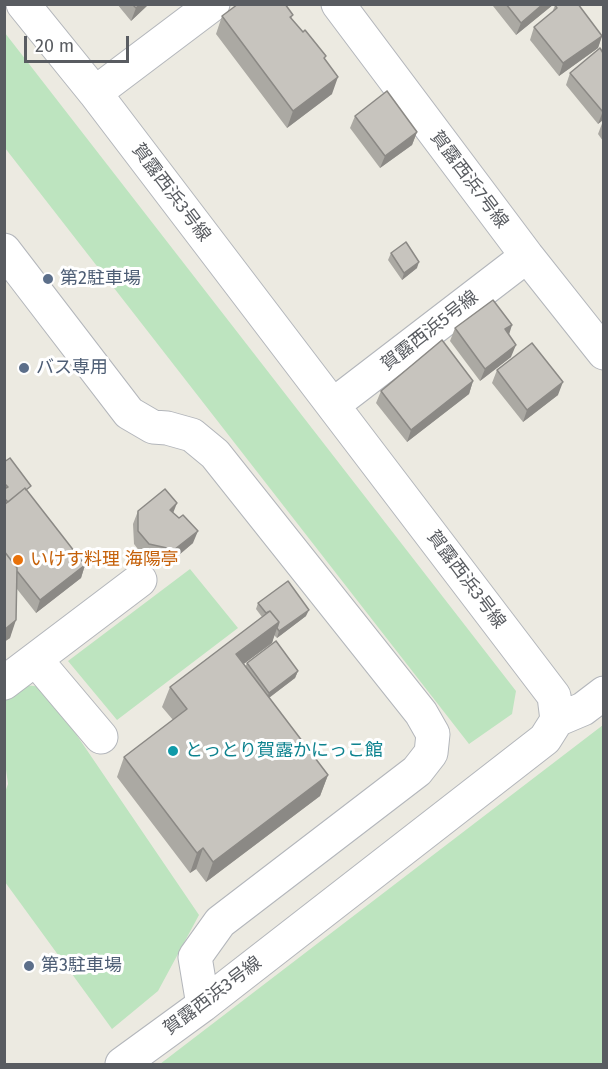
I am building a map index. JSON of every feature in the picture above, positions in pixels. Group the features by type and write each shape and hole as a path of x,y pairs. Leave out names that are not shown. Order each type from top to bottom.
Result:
{"street":[{"name":"賀露西浜3号線","path":"23,4 95,93 554,696 557,720 545,739 203,1005 122,1065"},
{"path":"95,93 213,4"},
{"name":"賀露西浜7号線","path":"338,4 527,256 603,353"},
{"path":"4,250 129,413 153,426 192,435 215,454 421,713 433,734 431,753 417,771 220,922 195,957 203,1005"},
{"name":"賀露西浜5号線","path":"333,405 527,256"},
{"path":"4,683 140,580"},
{"path":"36,660 101,737"},
{"path":"557,720 583,709 603,693"}],"green space":[{"path":"5,33 516,691 512,714 469,744 5,148"},
{"path":"190,569 238,628 117,720 68,661"},
{"path":"24,685 44,687 199,915 158,991 112,1029 5,882 4,795 8,784 4,755 4,700"},
{"path":"603,725 603,1064 160,1064"}],"building":[{"path":"238,4 285,4 293,15 290,17 303,32 305,30 326,56 324,58 338,77 293,111 222,16"},
{"path":"506,4 543,4 521,23"},
{"path":"556,4 578,4 602,36 563,63 534,27 557,8"},
{"path":"600,48 603,53 603,112 570,73"},
{"path":"387,91 417,132 385,156 355,116"},
{"path":"406,242 419,262 404,273 391,253"},
{"path":"493,300 512,325 505,329 516,345 485,369 455,328"},
{"path":"442,340 473,381 411,430 381,391"},
{"path":"532,343 563,382 527,410 497,370"},
{"path":"10,458 31,486 8,502 4,498 4,489 8,487 4,483 4,462"},
{"path":"25,488 85,565 40,600 4,551 4,505"},
{"path":"165,489 177,503 170,510 179,518 183,515 198,531 170,553 167,548 149,544 138,531 138,511"},
{"path":"4,551 17,568 16,620 4,630"},
{"path":"288,581 309,610 279,631 277,628 279,622 270,611 266,613 258,603"},
{"path":"270,611 279,622 236,654 328,775 213,862 203,848 197,853 124,757 187,709 170,687"},
{"path":"276,641 298,671 269,693 247,663"}],"place":[{"name":"第2駐車場","path":"48,279"},
{"name":"バス専用","path":"24,368"},
{"name":"いけす料理 海陽亭","path":"18,560"},
{"name":"とっとり賀露かにっこ館","path":"173,751"},
{"name":"第3駐車場","path":"29,966"}]}
